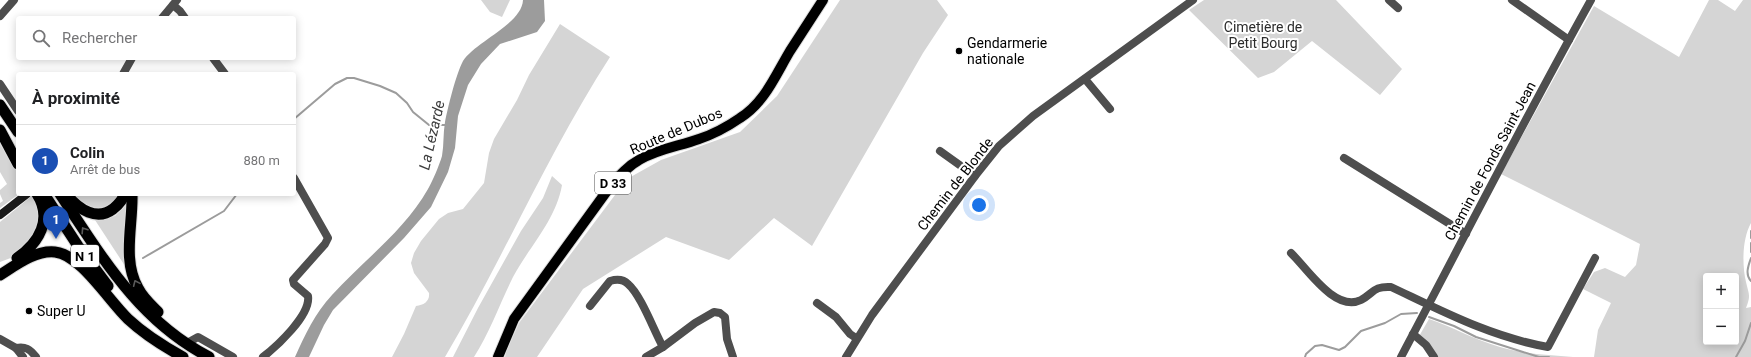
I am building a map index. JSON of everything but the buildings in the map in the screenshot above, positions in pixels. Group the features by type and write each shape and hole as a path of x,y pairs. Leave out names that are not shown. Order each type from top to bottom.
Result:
{"highway":[{"path":"0,105 16,128"},
{"path":"0,129 16,152"},
{"path":"0,129 16,160"},
{"path":"0,269 27,250 41,230 45,214 38,196"},
{"name":"N 1","path":"45,196 102,279 132,314 152,333 184,357"},
{"name":"N 1","path":"61,196 118,280 141,306 166,328 205,355"},
{"path":"68,196 78,207 93,214 102,215 118,206 123,196"},
{"path":"132,196 130,262 135,282 146,300 189,342 205,355"},
{"path":"0,275 34,255 43,252 55,252 69,256 80,265 127,318 145,334 184,357"}],"main road":[{"name":"Route de Dubos","path":"778,75 789,53 823,0"},
{"name":"Route de Dubos","path":"498,357 514,319 612,184 625,170 651,154 700,139 741,118 763,96 793,56 830,0"},
{"path":"0,215 24,196"}],"street":[{"path":"0,16 14,0"},
{"name":"Chemin de Blonde","path":"846,357 856,338 872,315 994,152 1033,116 1193,0"},
{"path":"1389,0 1398,8"},
{"path":"1512,0 1569,40"},
{"name":"Chemin de Fonds Saint-Jean","path":"1401,357 1504,159 1591,0"},
{"path":"164,16 175,3 184,16"},
{"path":"124,72 131,60"},
{"path":"214,60 224,72"},
{"path":"1086,79 1110,109"},
{"path":"0,84 16,108"},
{"path":"940,151 975,176"},
{"path":"1344,158 1466,234"},
{"path":"262,357 289,332 305,310 309,301 308,296 294,284 293,280 325,244 328,238 296,182"},
{"path":"1291,253 1303,264 1307,273 1326,290 1336,297 1346,301 1353,303 1361,300 1372,290 1380,286 1391,287 1489,332 1530,344 1548,347 1594,258"},
{"path":"590,306 610,281 621,280 628,283 634,290 663,347"},
{"path":"817,303 836,317 850,334 856,338"},
{"path":"646,357 663,347 710,313 717,312 723,315 726,321 727,339 733,357"},
{"path":"1413,334 1426,345 1434,357"},
{"path":"189,342 198,337 233,357"},
{"path":"0,339 16,348 23,357"},
{"path":"16,348 23,347 30,350 36,357"}],"green space":[{"path":"481,0 510,0 502,17 490,12"},
{"path":"840,0 937,0 948,15 923,53 812,246 774,218 729,260 666,237 583,289 537,357 505,357 519,323 627,179 661,160 740,132 777,96"},
{"name":"Cimetière de Petit Bourg","path":"1204,0 1336,0 1402,69 1380,95 1312,41 1274,72 1258,78 1189,10"},
{"path":"1709,0 1718,0 1735,11 1743,0 1751,0 1751,223 1744,244 1743,260 1749,295 1746,308 1751,307 1751,357 1594,357 1598,330 1611,303 1583,289 1594,272 1605,268 1625,277 1636,265 1640,244 1501,174 1594,6 1679,57"},
{"path":"560,24 610,57 587,93 566,131 487,282 445,357 392,357 416,306 422,305 429,298 429,293 414,273 411,263 414,253 421,241 439,219 448,213 463,209 484,183 489,153 494,139 517,100 529,75"},
{"path":"0,144 16,169 16,196 0,208 0,203 3,201 0,190 7,184 0,172"},
{"path":"552,176 562,185 554,210 513,277 480,347 474,357 453,357 478,308 521,231 543,198"},
{"path":"32,196 35,196 40,211 37,232 16,256 0,262 0,222"},
{"path":"74,196 118,196 111,206 93,211"},
{"path":"128,203 127,269 95,220 115,216"},
{"path":"1429,319 1500,347 1527,353 1573,357 1434,357 1418,338"}],"shaded area":[{"path":"523,0 544,0 545,21 537,32 500,44 481,64 468,85 458,116 455,148 448,172 431,207 404,238 333,310 309,357 295,357 320,309 344,282 396,232 428,189 442,156 446,116 455,82 463,61 478,46 507,25 515,17 521,9"}],"waterway":[{"name":"La Lézarde","path":"296,117 335,84 347,78 354,78 380,86 396,93 407,103 413,112 429,125 447,125"},
{"path":"143,258 224,211 235,196"},
{"path":"1751,231 1751,238"},
{"path":"1751,243 1751,252"},
{"path":"1751,258 1748,267 1748,276 1751,281"},
{"path":"1305,357 1306,354 1315,346 1322,345 1339,350 1345,347 1361,331 1385,323 1401,314 1417,313"},
{"path":"1429,317 1454,326 1476,337 1539,357 1549,357"},
{"path":"1736,357 1745,341 1751,323"}],"place":[{"name":"Gendarmerie nationale","path":"959,51"},
{"name":"Colin","path":"56,239"},
{"name":"Super U","path":"29,311"}]}
